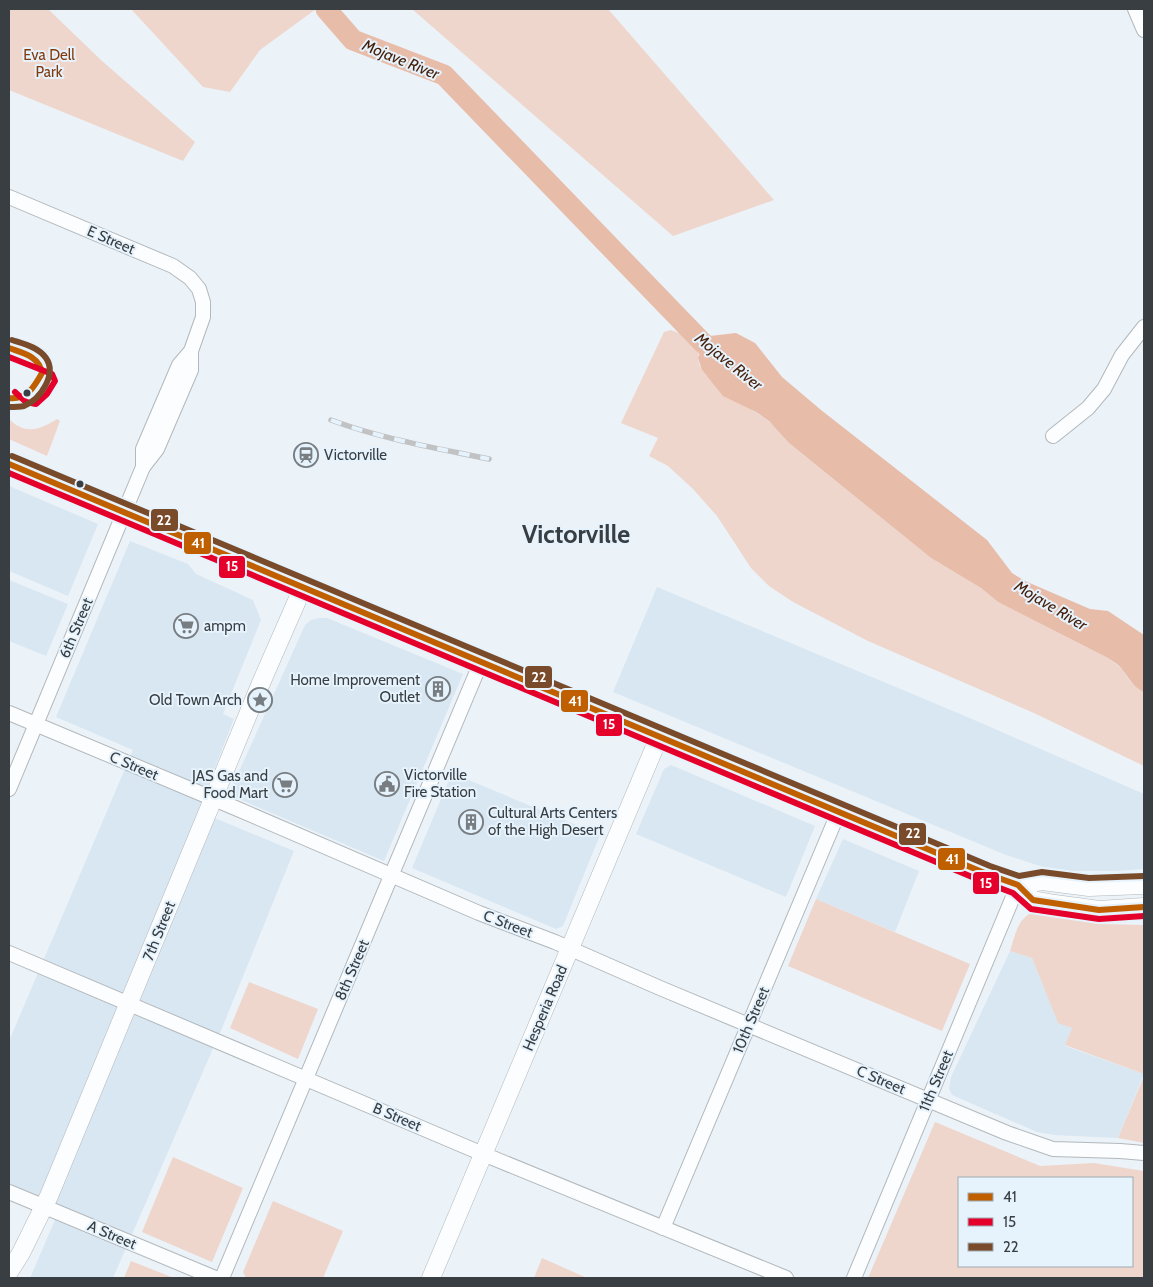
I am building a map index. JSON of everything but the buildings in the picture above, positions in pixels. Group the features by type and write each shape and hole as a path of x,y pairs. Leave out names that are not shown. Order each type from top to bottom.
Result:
{"main road":[{"path":"9,464 987,874 1018,885 1033,900 1099,910 1144,907"},
{"name":"7th Street","path":"9,1272 21,1253 44,1207 303,587"},
{"name":"Hesperia Road","path":"431,1278 660,737"},
{"path":"1018,885 1042,881 1089,887 1144,885"}],"street":[{"path":"1135,9 1144,30"},
{"name":"E Street","path":"9,197 173,266 190,278 202,296"},
{"name":"6th Street","path":"9,789 143,467 157,449 191,370 191,351 203,317 202,296"},
{"path":"1053,436 1088,408 1104,389 1122,355 1144,327"},
{"name":"8th Street","path":"222,1278 481,662"},
{"name":"C Street","path":"9,714 479,913 570,948 660,988 1007,1133 1053,1149 1120,1151 1144,1154"},
{"name":"10th Street","path":"663,1228 840,811"},
{"name":"11th Street","path":"854,1278 1018,885"},
{"name":"B Street","path":"9,954 483,1154 786,1278"},
{"name":"A Street","path":"9,1192 216,1278"}],"shaded area":[{"path":"9,486 98,524 68,596 9,571"},
{"path":"130,541 188,564 196,574 253,600 261,620 223,714 234,719 198,811 294,851 222,1028 113,1278 30,1278 61,1206 9,1184 9,1041 133,750 56,717"},
{"path":"9,580 68,604 46,656 9,641"},
{"path":"657,587 965,716 1144,794 1144,869 1071,871 1040,866 1006,855 613,692"},
{"path":"327,618 463,674 384,861 232,796 232,787 305,625 311,620"},
{"path":"671,765 815,826 786,897 636,834 664,769"},
{"path":"452,773 600,835 563,926 556,929 412,868"},
{"path":"843,839 919,871 895,932 816,899"},
{"path":"1010,951 1032,958 1058,1022 1072,1028 1065,1046 1144,1074 1118,1138 1054,1135 1037,1132 952,1095 949,1089 951,1077"}],"green space":[{"name":"Eva Dell Park","path":"9,9 48,9 102,61 195,142 183,161 9,90"},
{"path":"131,9 316,9 260,50 230,92 203,87"},
{"path":"412,9 608,9 774,200 673,236"},
{"path":"671,330 703,343 698,358 707,376 716,385 767,420 789,443 931,558 981,588 998,602 1108,658 1122,669 1130,681 1144,692 1144,766 1034,713 868,641 793,602 769,586 751,568 717,516 693,489 668,466 649,456 658,438 621,423 664,332"},
{"path":"9,419 27,429 45,426 57,419 60,421 47,456 9,439"},
{"path":"816,899 970,964 942,1031 788,966"},
{"path":"1036,911 1098,924 1144,925 1144,1074 1065,1045 1072,1028 1058,1023 1032,958 1010,951 1021,922 1030,913"},
{"path":"249,982 318,1009 298,1059 230,1028"},
{"path":"1144,1076 1144,1143 1118,1138"},
{"path":"935,1122 1040,1166 1094,1163 1144,1171 1144,1278 868,1278"},
{"path":"173,1157 243,1188 212,1262 142,1232"},
{"path":"273,1201 343,1231 323,1278 246,1278 243,1272"},
{"path":"542,1258 587,1278 534,1278"},
{"path":"131,1261 174,1278 124,1278"}],"water":[{"path":"736,333 755,343 782,377 821,410 987,540 1012,573 1025,581 1090,609 1108,611 1144,635 1144,692 1134,685 1120,667 1108,658 998,602 981,588 931,558 789,443 769,421 756,412 723,396 702,370 698,358 703,343 710,336"}],"waterway":[{"name":"Mojave River","path":"326,9 353,40 444,75 703,343 725,359"}],"railway":[{"path":"331,420 389,438 489,459"}],"transit line":[{"name":"22","path":"9,407 24,406 36,398 46,385 50,371 49,364 43,354 30,346 12,340"},
{"name":"41","path":"9,348 34,359 42,373 29,392 21,397 9,398"},
{"name":"15","path":"9,357 52,374 55,381 47,394 36,404 26,402 15,392"},
{"name":"22","path":"12,456 990,866 1019,876 1042,872 1089,878 1144,876"},
{"name":"41","path":"9,464 987,874 1018,885 1033,900 1099,910 1144,907"},
{"name":"15","path":"9,473 1013,893 1031,909 1099,919 1144,916"}],"place":[{"name":"Victorville","path":"306,455"},
{"name":"ampm","path":"186,626"},
{"name":"Home Improvement Outlet","path":"438,689"},
{"name":"Old Town Arch","path":"260,700"},
{"name":"Victorville Fire Station","path":"387,784"},
{"name":"JAS Gas and Food Mart","path":"285,785"},
{"name":"Cultural Arts Centers of the High Desert","path":"471,822"}],"district":[{"name":"Victorville","path":"576,534"}]}
